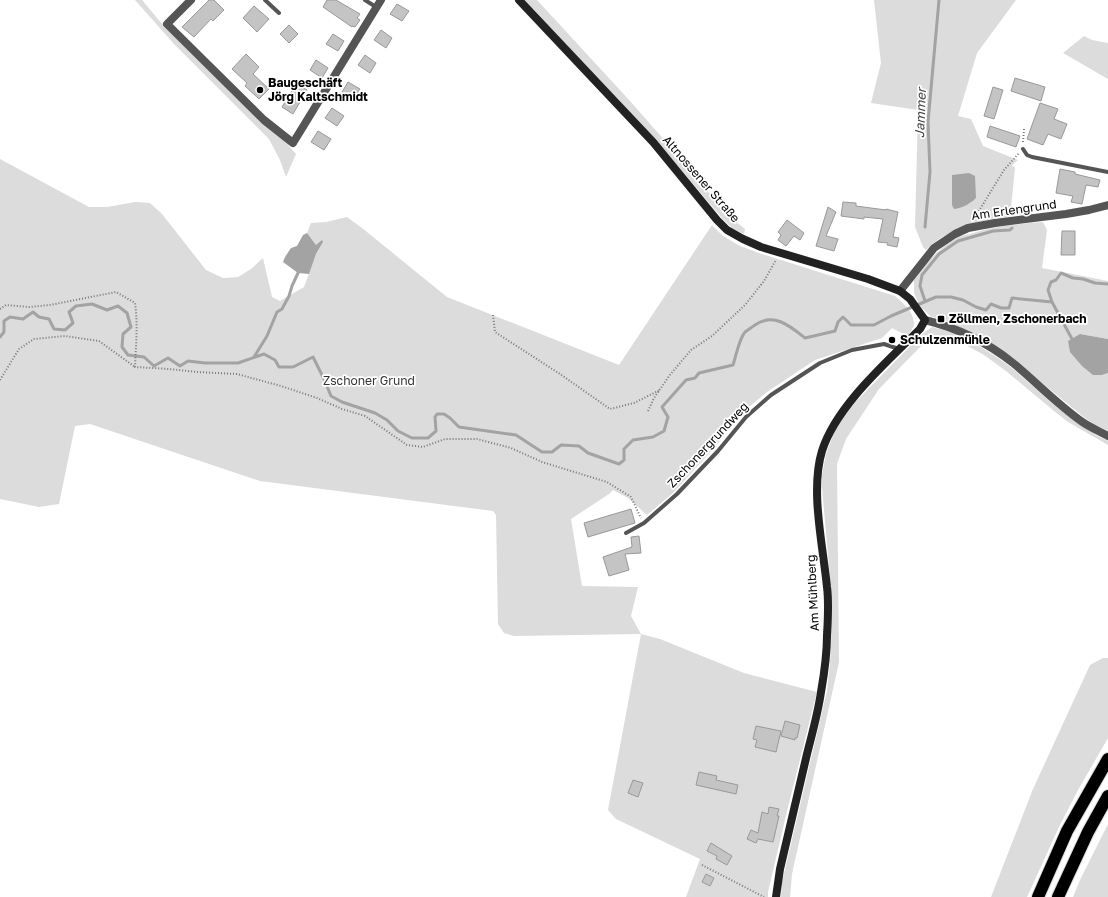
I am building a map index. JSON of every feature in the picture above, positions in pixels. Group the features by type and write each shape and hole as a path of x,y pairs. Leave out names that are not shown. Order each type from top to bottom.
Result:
{"highway":[{"path":"1038,897 1068,831 1108,759"},
{"path":"1058,897 1088,832 1108,796"}],"street":[{"path":"191,0 167,24 264,120 293,143 379,3"},
{"name":"Altnossener Straße","path":"519,0 653,142 727,230 742,239 761,247 868,279 900,291 910,300 923,317"},
{"name":"Am Erlengrund","path":"900,291 934,248 955,234 968,228 1066,214 1108,205"},
{"path":"923,317 972,337 984,344 1012,363 1082,421 1108,436"},
{"name":"Am Mühlberg","path":"776,897 780,869 822,692 828,612 817,487 821,457 829,433 840,414 866,384 920,329 923,317"}],"lane":[{"path":"265,0 279,14"},
{"path":"365,0 379,3"},
{"path":"1023,149 1027,155 1032,157 1108,172"},
{"name":"Zschonergrundweg","path":"626,533 644,523 677,494 718,451 746,417 771,395 820,363 852,350 884,344 900,350"}],"path":[{"path":"968,228 1004,170 1023,149 1024,129"},
{"path":"648,411 669,376 691,350 712,336 746,305 764,281 780,253"},
{"path":"0,309 6,305 29,307 50,305 116,292 135,303 137,316 135,367"},
{"path":"493,315 494,332 560,374 610,409 634,403 660,390"},
{"path":"0,380 19,349 34,338 65,336 99,341 135,367 237,374 317,398 342,409 365,416 407,445 423,447 444,439 477,439 511,448 542,462 607,482 631,497 644,523"},
{"path":"702,865 764,897"}],"green space":[{"path":"135,0 142,0 162,24 263,123 282,138 296,154 286,177 280,160 269,139 174,44"},
{"path":"525,0 537,0 630,101 728,216 745,229 744,234 733,229 721,217 673,160"},
{"path":"874,0 1016,0 977,53 958,116 971,119 983,146 1018,160 1012,165 1015,168 1010,217 987,220 972,224 943,236 926,250 923,247 915,227 918,110 871,103 881,63"},
{"path":"1084,36 1092,40 1108,43 1108,79 1063,53"},
{"name":"Zschoner Grund","path":"0,159 89,207 107,207 135,202 150,203 162,214 206,270 223,278 238,277 251,269 263,258 272,297 280,301 304,287 316,254 323,242 316,245 307,233 311,223 326,222 347,217 447,297 619,365 712,225 723,236 740,246 895,296 912,314 914,326 907,336 892,328 882,338 815,360 767,392 742,413 715,447 673,493 647,515 628,498 613,490 571,519 582,586 638,587 631,616 641,634 514,636 504,633 498,624 496,515 493,511 260,481 90,424 75,426 59,504 39,507 0,499"},
{"path":"1043,222 1047,230 1042,268 1108,281 1108,339 1080,334 1102,375 1108,373 1108,431 1085,418 1014,360 982,338 951,323 930,316 920,306 914,293 914,280 923,268 937,252 957,238 997,227"},
{"path":"932,327 962,337 1000,359 1069,417 1108,441 1108,445 1068,422 1006,371 984,355 957,340 939,336 930,339 923,344 879,389 846,439 837,464 839,662 792,874 790,897 781,897 782,882 827,691 830,663 831,588 822,488 822,475 826,454 837,425 850,408 919,337"},
{"path":"641,634 660,639 744,673 817,692 787,811 768,897 686,897 700,859 616,819 608,810"},
{"path":"1103,658 1108,658 1108,738 1078,790 1059,827 1027,897 991,897 1033,789 1090,665"},
{"path":"1108,824 1108,897 1073,897 1080,880"}],"shaded area":[{"path":"969,173 975,176 976,198 960,208 954,209 952,205 952,175"},
{"path":"307,233 316,245 322,240 323,242 316,254 309,274 298,273 283,262 291,248 297,246 303,235"},
{"path":"1080,334 1108,339 1108,373 1093,375 1082,366 1070,352 1068,341"}],"building":[{"path":"209,0 214,0 224,10 213,21 211,19 194,37 182,27"},
{"path":"327,0 336,0 360,14 357,18 360,20 355,27 352,27 323,7"},
{"path":"397,4 409,11 402,21 390,14"},
{"path":"254,6 269,19 257,32 243,18"},
{"path":"289,25 298,34 289,43 280,34"},
{"path":"381,30 392,38 386,48 374,40"},
{"path":"333,34 344,41 338,51 326,44"},
{"path":"246,54 259,67 253,74 269,89 259,99 245,86 247,83 232,69"},
{"path":"365,55 376,63 370,73 358,65"},
{"path":"316,60 328,68 322,78 310,70"},
{"path":"1015,78 1045,87 1041,101 1011,91"},
{"path":"348,82 360,89 353,99 342,92"},
{"path":"296,84 307,90 293,114 282,107"},
{"path":"993,87 1003,90 994,119 984,116"},
{"path":"1040,103 1058,109 1054,119 1067,124 1061,139 1048,134 1043,145 1027,139"},
{"path":"332,108 344,116 337,126 325,118"},
{"path":"990,126 1020,136 1016,147 987,137"},
{"path":"318,131 331,139 324,150 311,142"},
{"path":"1060,169 1100,180 1098,187 1086,185 1082,204 1071,202 1073,196 1056,193"},
{"path":"843,202 856,203 856,206 886,209 898,212 893,237 899,238 897,247 887,245 888,243 878,242 883,219 864,217 864,219 841,216"},
{"path":"828,207 836,212 826,236 838,239 834,251 816,246"},
{"path":"787,220 804,233 800,240 794,236 786,246 778,240 781,235 778,232"},
{"path":"1062,231 1075,231 1075,255 1061,255"},
{"path":"631,509 635,523 588,537 584,523"},
{"path":"639,536 641,553 625,554 629,570 609,576 603,557 632,547 631,537"},
{"path":"785,721 800,725 797,738 795,738 795,740 781,736"},
{"path":"756,726 781,731 776,752 755,747 757,740 753,739"},
{"path":"699,772 717,776 716,780 738,785 736,794 696,785"},
{"path":"633,780 643,783 638,797 628,793"},
{"path":"769,807 779,809 777,816 779,816 773,842 758,839 756,843 747,839 751,830 758,833 762,812 768,814"},
{"path":"711,843 732,856 727,865 716,859 717,856 707,851"},
{"path":"706,874 714,878 710,886 702,882"}],"waterway":[{"name":"Jammer","path":"925,227 930,172 928,122 939,0"},
{"path":"925,301 920,286 922,275 939,254 958,241 993,231 1010,230 1012,228"},
{"path":"254,357 267,336 277,312 282,309 289,296 298,273"},
{"path":"0,337 4,332 4,321 10,317 23,319 33,312 39,317 49,319 54,329 65,330 73,323 69,312 76,306 92,304 107,310 118,306 127,313 131,327 123,334 122,347 128,355 144,357 154,366 168,358 180,366 188,361 205,363 238,363 264,354 275,360 279,367 293,367 313,357 331,396 342,402 375,413 387,420 398,431 412,438 428,438 436,431 435,417 437,414 444,414 459,427 516,435 542,452 552,452 561,445 579,446 588,453 619,464 624,460 624,449 633,440 653,437 664,431 668,417 662,407 686,380 695,378 699,373 733,365 739,343 743,335 745,332 762,321 775,320 782,322 805,338 835,331 838,322 843,317 851,325 874,325 891,316 936,297 951,297 963,300 976,307 986,310 991,304 1001,308 1009,308 1012,298 1052,302 1048,290 1051,282 1056,280 1061,273 1073,278 1083,279 1095,283 1108,284"},
{"path":"1052,302 1072,339 1074,340"}],"place":[{"name":"Baugeschäft Jörg Kaltschmidt","path":"260,90"},
{"name":"Zöllmen, Zschonerbach","path":"941,319"},
{"name":"Schulzenmühle","path":"892,340"}]}
